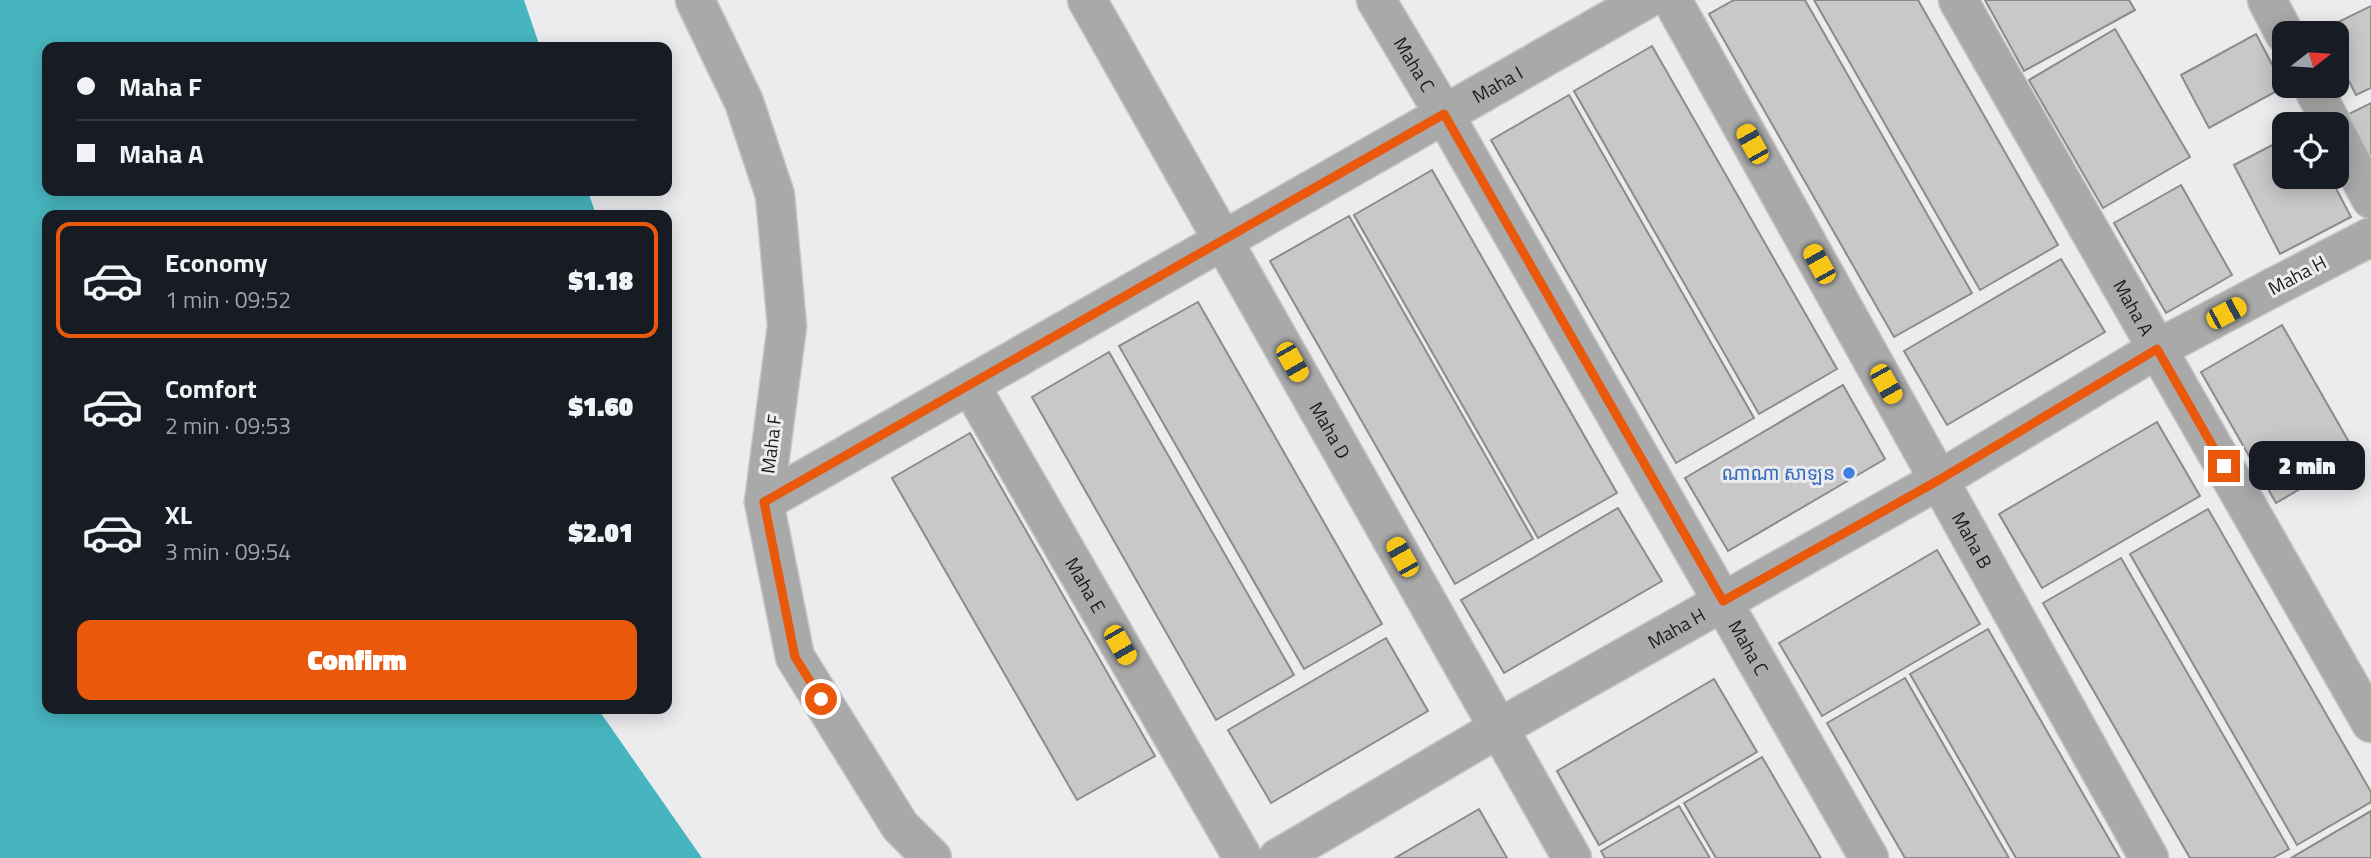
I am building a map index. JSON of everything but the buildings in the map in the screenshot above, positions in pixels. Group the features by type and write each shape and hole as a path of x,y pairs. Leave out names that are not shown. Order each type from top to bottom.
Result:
{"street":[{"name":"Maha F","path":"695,0 744,102 775,195 786,326 764,502 795,657 900,826 932,858"},
{"name":"Maha D","path":"1087,0 1572,858"},
{"name":"Maha C","path":"1376,0 1870,858"},
{"name":"Maha I","path":"764,502 1645,0"},
{"name":"Maha B","path":"1672,0 2149,858"},
{"name":"Maha A","path":"1958,0 2371,723"},
{"path":"2267,0 2278,21"},
{"path":"2349,158 2371,199"},
{"name":"Maha H","path":"1278,858 1499,728 1939,480 2157,349 2371,237"},
{"name":"Maha E","path":"970,385 1243,858"}],"water":[{"path":"0,0 524,0 538,42 42,42 42,196 590,196 594,210 42,210 42,714 601,714 702,858 0,858"}],"place":[{"name":"ណាណា សាឡន","path":"1849,473"}],"route":[{"path":"821,699 795,657 764,502 1444,114 1723,601 1939,480 2157,349 2224,466"}]}
